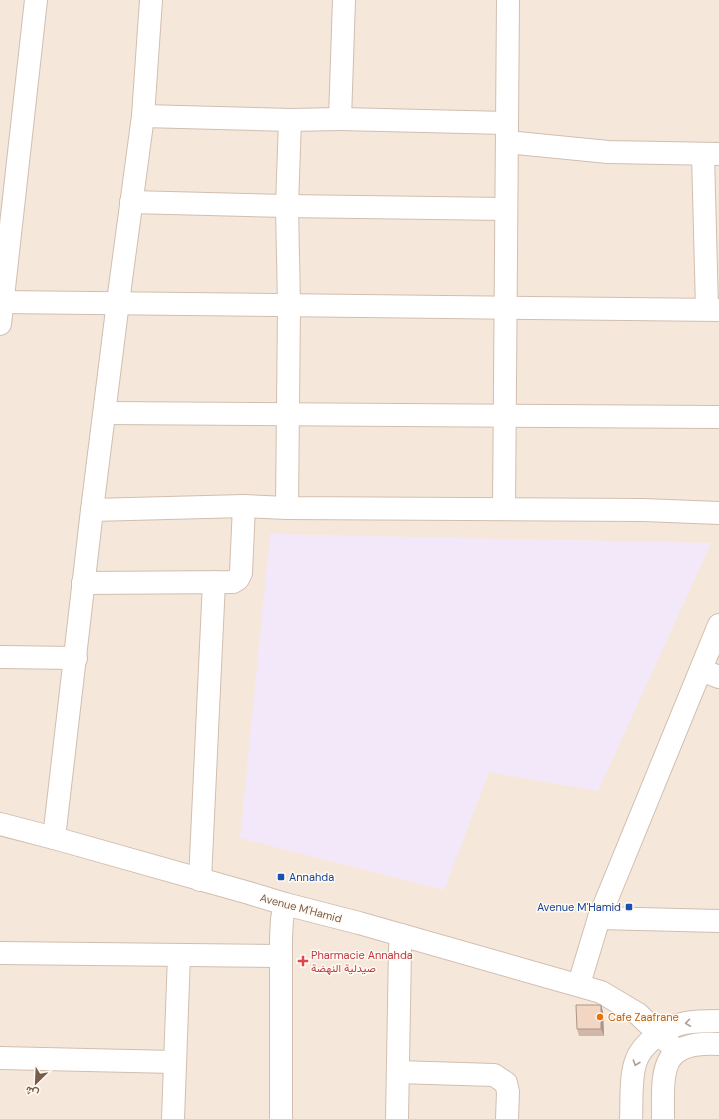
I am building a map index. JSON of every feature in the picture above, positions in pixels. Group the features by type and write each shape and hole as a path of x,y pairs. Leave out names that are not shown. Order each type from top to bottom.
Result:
{"street":[{"path":"0,324 1,302 36,0"},
{"path":"54,838 92,510 143,116 151,0"},
{"path":"340,119 344,0"},
{"path":"504,509 508,0"},
{"path":"1,302 505,306 713,310 711,154 608,152 507,133 340,119 290,120 143,116"},
{"path":"287,508 289,305 287,206 290,120"},
{"path":"132,202 506,209"},
{"path":"105,413 719,417"},
{"path":"92,510 244,506 287,508 643,510 719,513"},
{"path":"84,583 233,582 238,579 241,573 244,506"},
{"path":"200,880 214,582"},
{"path":"579,984 599,918 710,674 719,625"},
{"path":"0,657 76,658"},
{"name":"Avenue M'Hamid","path":"0,824 579,984 601,992 638,1014 660,1033 677,1051"},
{"path":"281,1119 281,956 282,919 285,904"},
{"path":"599,918 719,921"},
{"path":"397,1119 401,935"},
{"path":"0,953 281,956"},
{"path":"173,1119 179,955"},
{"path":"631,1119 636,1059 648,1043 660,1033 685,1023 719,1022"},
{"path":"663,1119 663,1080 665,1068 670,1058 677,1051 689,1046 708,1043 719,1044"},
{"path":"0,1058 174,1062"},
{"path":"398,1072 494,1075 506,1083 508,1092 508,1119"}],"shaded area":[{"path":"0,0 719,0 719,1119 0,1119"},
{"path":"270,534 711,543 598,791 489,772 444,890 240,838"}],"building":[{"path":"576,1005 601,1005 601,1029 577,1029"}],"place":[{"name":"Annahda","path":"281,877"},
{"name":"Avenue M'Hamid","path":"629,907"},
{"name":"Pharmacie Annahda صيدلية النهضة","path":"303,961"},
{"name":"Cafe Zaafrane","path":"600,1017"}]}
